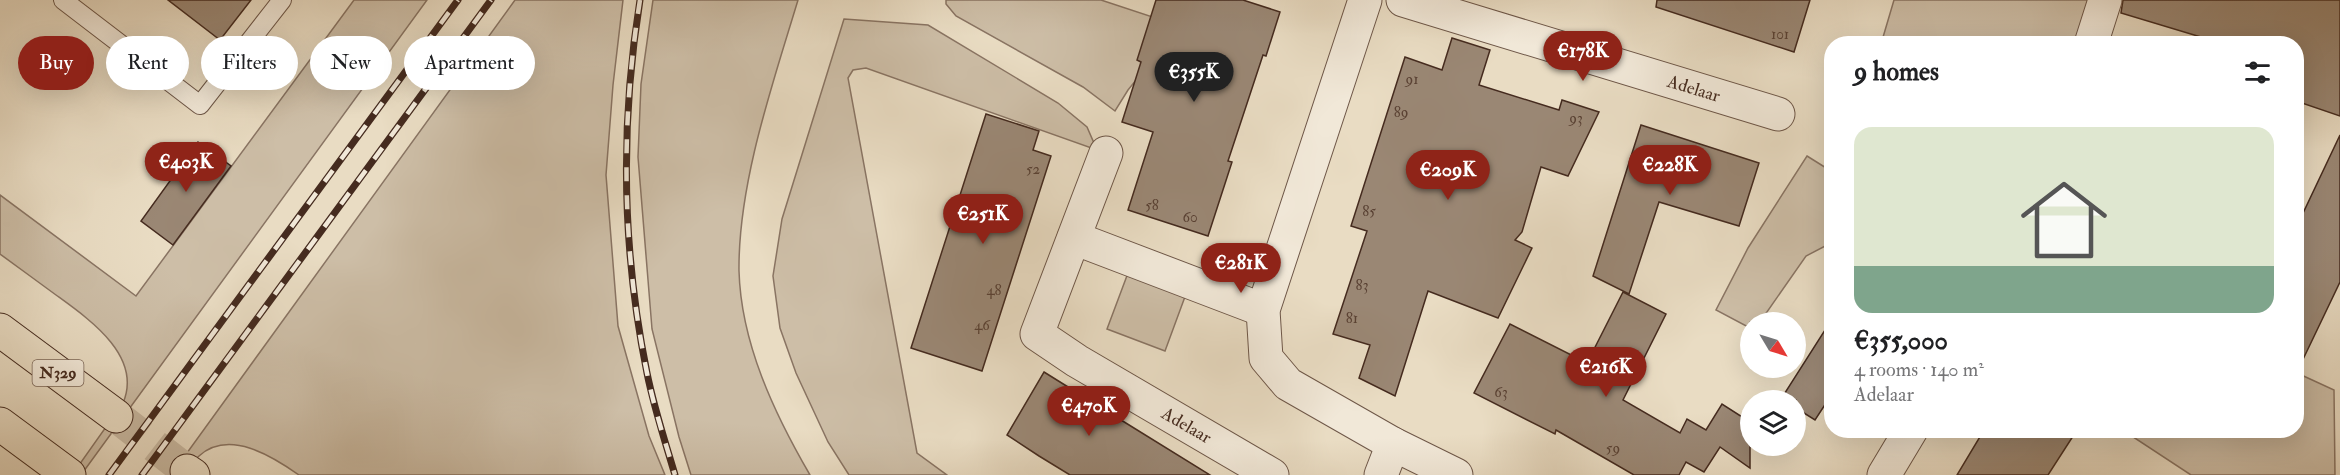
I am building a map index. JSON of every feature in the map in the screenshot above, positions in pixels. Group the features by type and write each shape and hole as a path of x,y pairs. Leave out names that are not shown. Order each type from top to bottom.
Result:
{"main road":[{"name":"N329","path":"0,330 116,416"},
{"path":"0,424 69,475"}],"street":[{"path":"1365,0 1263,310 1266,358 1288,384 1393,444 1456,475"},
{"name":"Adelaar","path":"1403,0 1778,114"},
{"path":"2094,36 2105,0"},
{"name":"Adelaar","path":"1106,153 1037,334 1077,361 1272,475"},
{"path":"1074,238 1263,310"},
{"path":"1884,475 1906,438"},
{"path":"1380,475 1393,444"}],"lane":[{"path":"63,0 200,105 282,0"}],"shaded area":[{"path":"354,0 427,0 392,48 392,36 327,36"},
{"path":"515,0 623,0 606,175 618,326 649,436 665,475 299,475 276,460 250,448 223,445 211,448 199,456 184,475 171,475 450,90 535,90 535,36 489,36"},
{"path":"653,0 798,0 768,99 751,168 740,237 739,271 746,325 762,377 784,427 810,475 691,475 652,329 638,157 641,84"},
{"path":"946,0 1101,0 1180,26 1128,90 1115,111 1083,87 956,16 946,4"},
{"path":"1894,0 2092,0 2080,36 1883,36"},
{"path":"844,19 928,25 1058,103 1087,127 1097,150 866,68 853,70 848,78 917,453 947,475 849,475 828,442 796,373 780,328 773,276 782,219"},
{"path":"310,60 310,90 361,90 81,475 72,475 123,403 127,386 126,370 109,340 97,327 0,254 0,195 136,296 288,90 298,90 298,76"},
{"path":"1807,156 1824,167 1824,247 1806,256 1767,312 1740,312 1740,323 1716,310 1748,248"},
{"path":"1128,273 1186,294 1165,351 1107,329"},
{"path":"2304,376 2334,390 2335,475 2191,475 2135,438 2304,438"}],"building":[{"path":"168,0 251,0 223,36 215,36"},
{"path":"1156,0 1243,0 1280,12 1266,56 1263,55 1228,161 1232,162 1208,236 1128,210 1153,132 1122,122 1141,62 1137,60"},
{"path":"1657,0 1810,0 1794,52 1656,7"},
{"path":"2123,0 2340,0 2340,116 2304,104 2304,36 2197,36 2121,13"},
{"path":"1452,38 1490,50 1479,85 1559,110 1562,100 1599,112 1568,176 1541,167 1522,232 1515,240 1532,248 1498,318 1428,291 1395,396 1359,378 1370,345 1333,334 1367,231 1351,226 1405,57 1442,70"},
{"path":"986,114 1039,131 1033,150 1051,156 982,371 911,348"},
{"path":"1641,125 1759,163 1739,226 1659,202 1629,294 1593,276"},
{"path":"2340,135 2340,282 2304,357 2304,211"},
{"path":"198,142 231,166 173,245 141,221"},
{"path":"1623,292 1666,314 1623,400 1680,433 1687,419 1706,430 1722,404 1740,416 1740,456 1750,456 1750,468 1720,447 1704,472 1686,462 1679,475 1634,475 1556,430 1555,434 1474,393 1510,324 1587,363"},
{"path":"1824,332 1824,406 1815,420 1806,414 1806,390 1787,390 1794,378 1806,378 1806,360"},
{"path":"1044,372 1210,475 1070,475 1039,456 1007,435"},
{"path":"1979,438 2072,438 2048,475 1957,475"}],"tunnel":[{"path":"116,416 187,471"}],"railway":[{"path":"109,475 458,0"},
{"path":"142,475 491,0"},
{"path":"640,0 629,94 627,141 629,234 639,327 647,373 675,475"}]}
